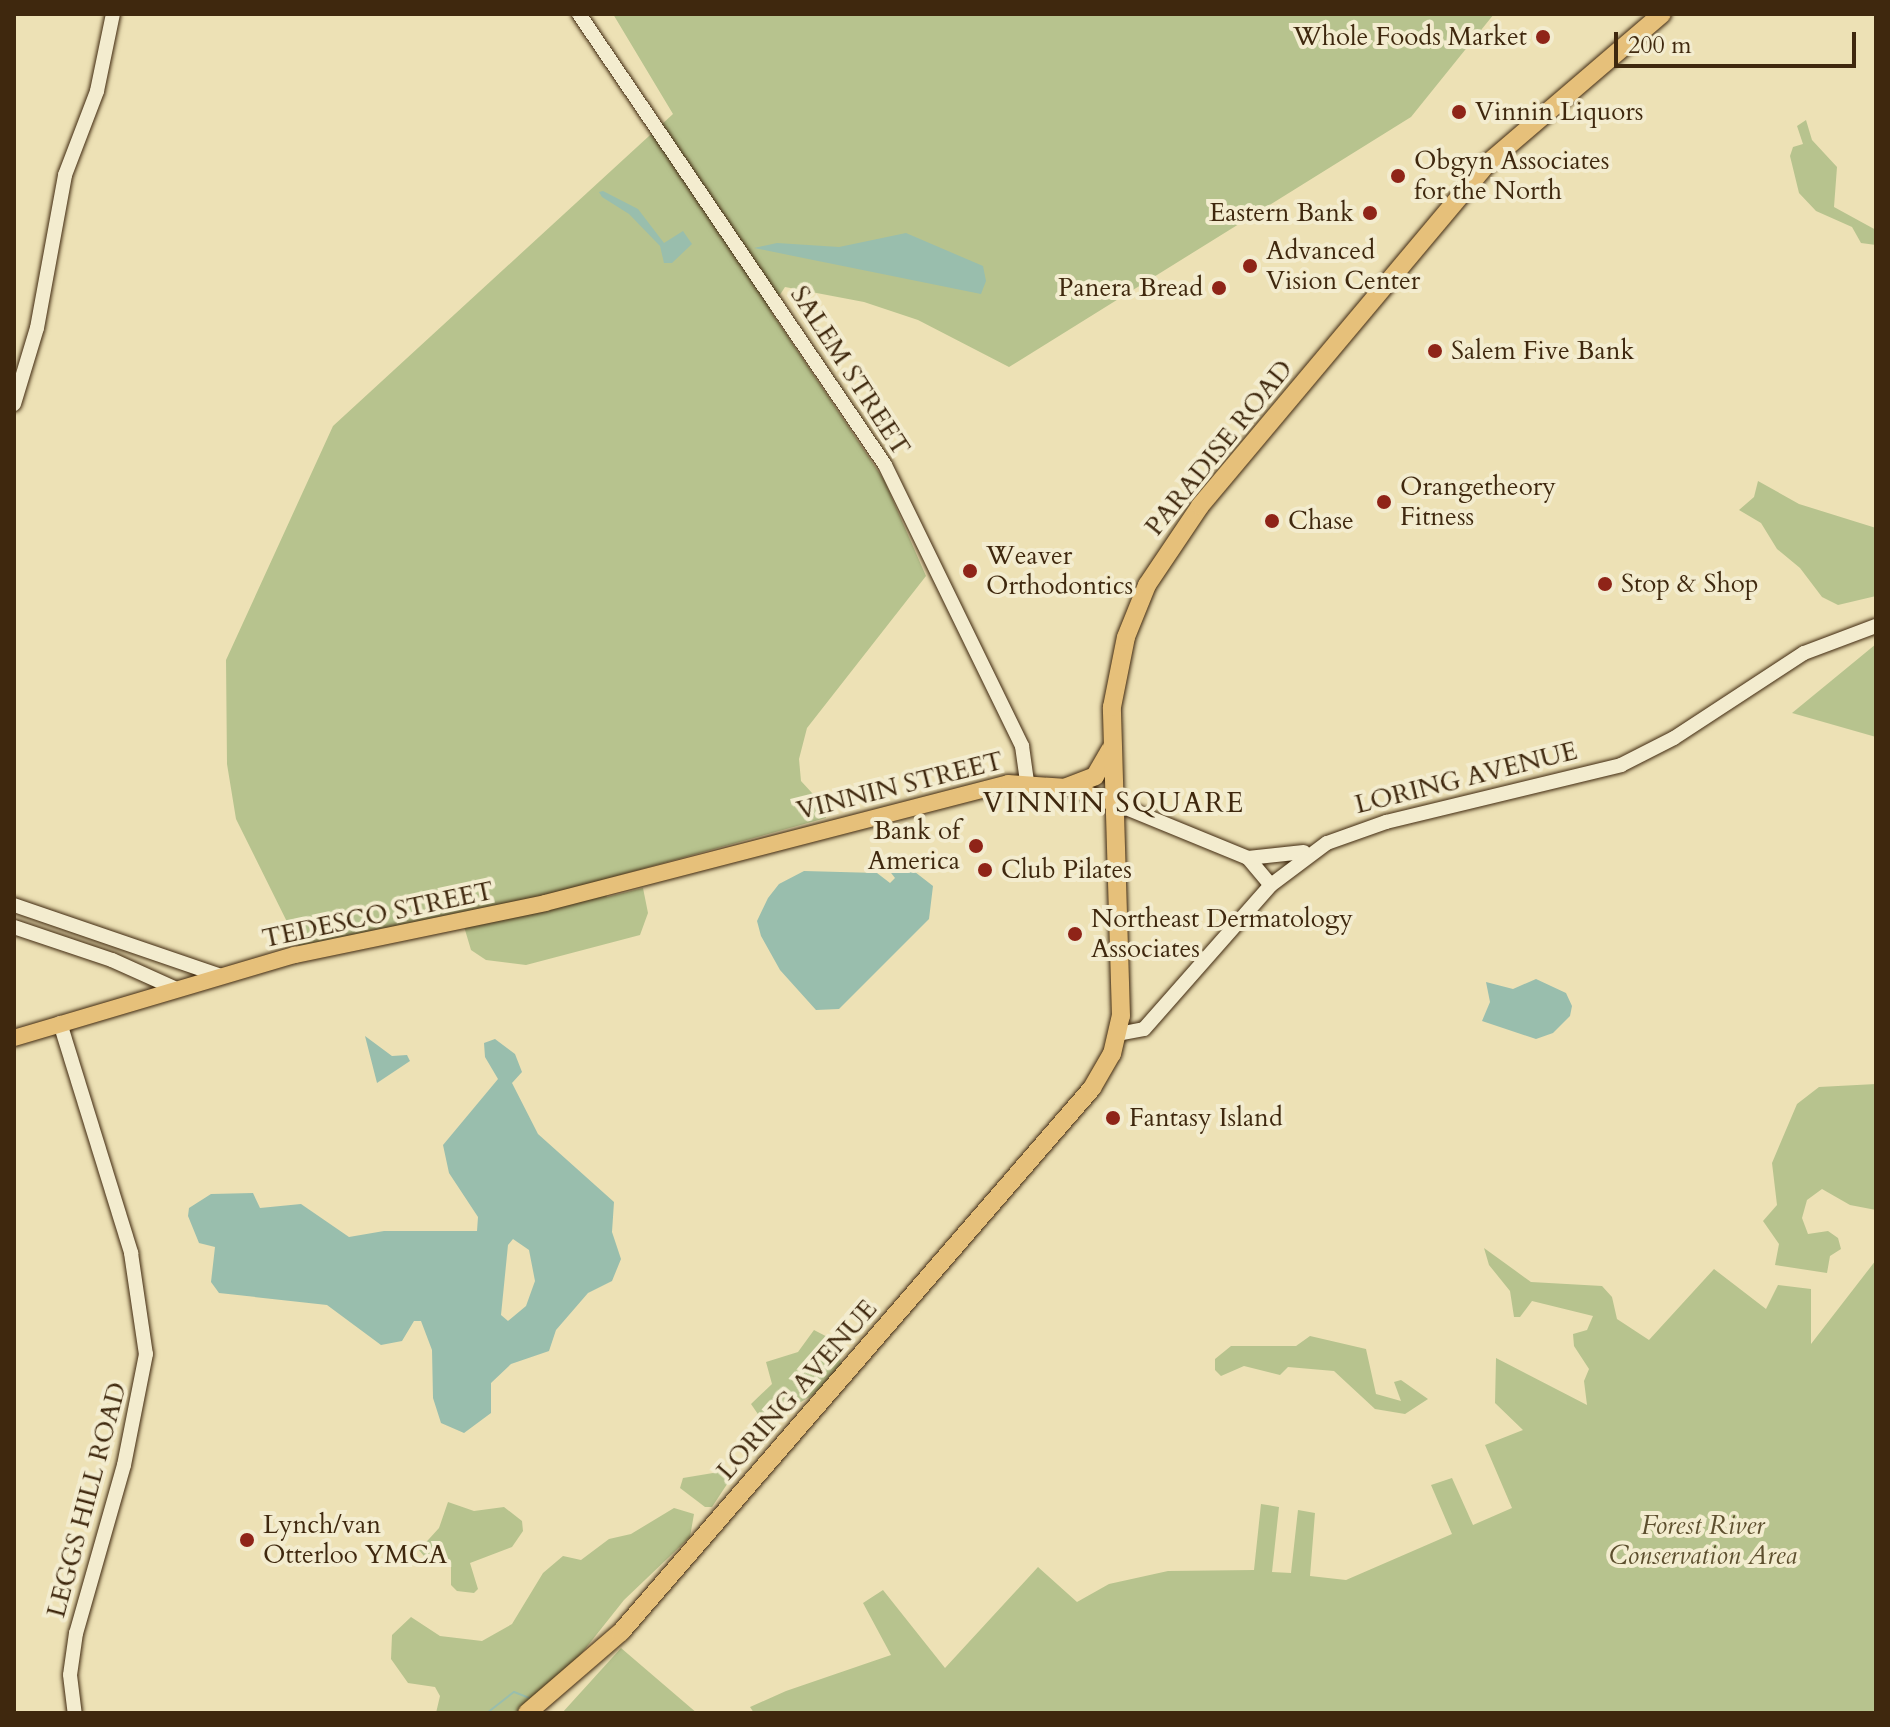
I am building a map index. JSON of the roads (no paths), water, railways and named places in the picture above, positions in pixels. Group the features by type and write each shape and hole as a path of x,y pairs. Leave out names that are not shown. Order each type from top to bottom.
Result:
{"highway":[{"name":"PARADISE ROAD","path":"1092,1088 1118,1034 1112,707 1126,637 1147,585 1182,528 1488,163 1662,14"},
{"path":"1067,787 1103,768 1111,744"},
{"name":"LORING AVENUE","path":"527,1713 621,1632 1092,1088"}],"main road":[{"path":"14,404 37,328 65,175 97,91 113,14"},
{"name":"SALEM STREET","path":"579,14 885,465 1022,746 1027,782"},
{"name":"LORING AVENUE","path":"1118,1034 1144,1029 1271,885 1327,843 1377,825 1621,765 1674,738 1804,653 1876,626"},
{"name":"VINNIN STREET","path":"755,847 1027,782 1067,787 1114,803 1248,858 1271,885"},
{"path":"1248,858 1290,856 1327,843"},
{"name":"TEDESCO STREET","path":"14,1038 219,975 556,900 755,847"},
{"path":"14,905 219,975"},
{"path":"14,927 112,960 174,988"},
{"name":"LEGGS HILL ROAD","path":"60,1023 131,1253 146,1354 124,1465 76,1633 70,1675 75,1713"}],"waterway":[{"path":"487,1713 514,1692 530,1698"}],"place":[{"name":"Whole Foods Market","path":"1543,37"},
{"name":"Vinnin Liquors","path":"1459,112"},
{"name":"Obgyn Associates for the North","path":"1398,176"},
{"name":"Eastern Bank","path":"1370,213"},
{"name":"Advanced Vision Center","path":"1250,266"},
{"name":"Panera Bread","path":"1219,288"},
{"name":"Salem Five Bank","path":"1435,351"},
{"name":"Orangetheory Fitness","path":"1384,502"},
{"name":"Chase","path":"1272,521"},
{"name":"Weaver Orthodontics","path":"970,571"},
{"name":"Stop & Shop","path":"1605,584"},
{"name":"Bank of America","path":"976,846"},
{"name":"Club Pilates","path":"985,870"},
{"name":"Northeast Dermatology Associates","path":"1075,934"},
{"name":"Fantasy Island","path":"1113,1118"},
{"name":"Lynch/van Otterloo YMCA","path":"247,1540"}],"district":[{"name":"VINNIN SQUARE","path":"1114,803"}],"park label":[{"name":"Forest River Conservation Area","path":"1703,1541"}]}
